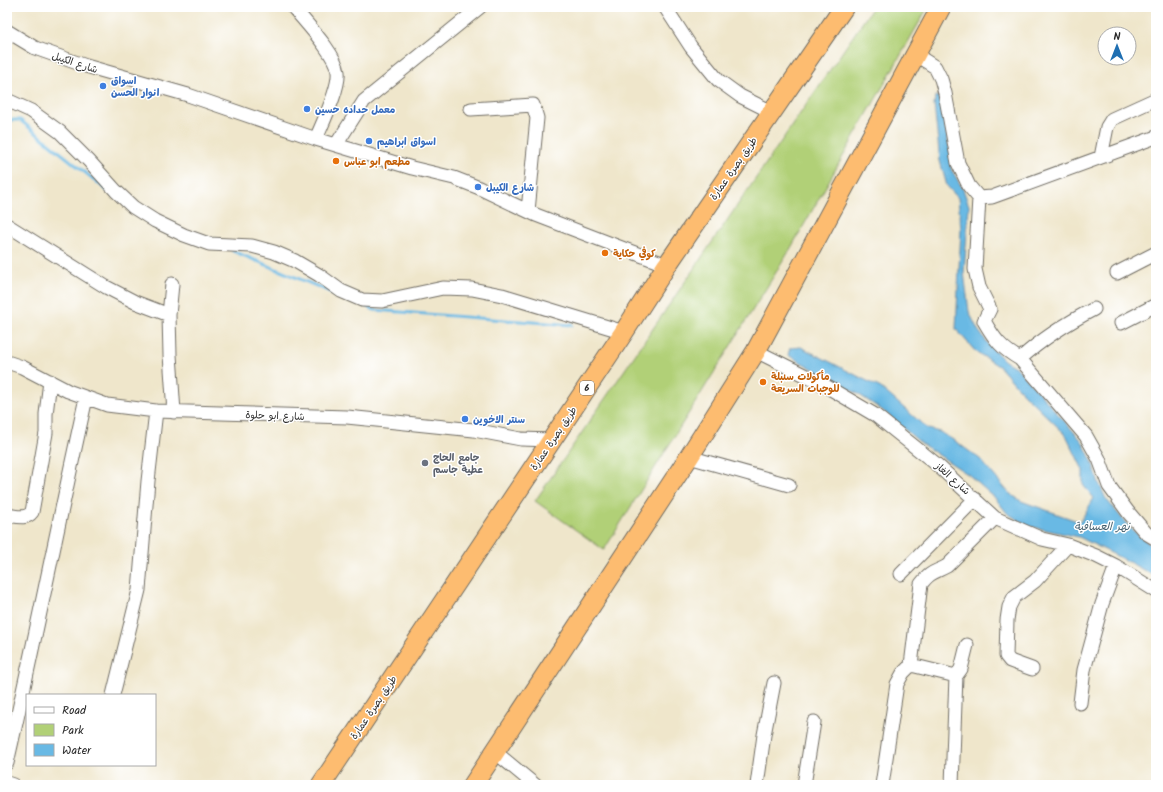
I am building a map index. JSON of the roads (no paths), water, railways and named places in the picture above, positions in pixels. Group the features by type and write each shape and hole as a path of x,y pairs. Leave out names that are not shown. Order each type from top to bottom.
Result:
{"highway":[{"name":"طريق بصرة عمارة","path":"326,777 624,332 667,265 844,7"},
{"path":"477,779 689,457 756,351 941,7"}],"street":[{"path":"293,7 336,63 338,73 336,89 316,139"},
{"path":"336,145 364,101 480,7"},
{"path":"665,7 691,48 718,80 740,96 772,112"},
{"name":"شارع الكيبل","path":"7,31 35,48 64,59 188,95 316,139 412,168 454,178 477,186 528,211 667,265"},
{"path":"916,54 935,67 941,79 958,163 969,186 979,198 975,269 979,287 990,309 984,321 994,339 1008,352 1020,359 1086,436 1099,459 1109,486 1142,528 1156,539"},
{"path":"1101,157 1107,127 1112,119 1156,99"},
{"path":"7,100 31,111 60,132 116,191 133,206 155,221 184,235 209,244 252,246 274,252 295,261 319,275 341,292 362,300 382,301 443,288 472,289 502,295 624,332"},
{"path":"471,109 533,105 536,118 528,211"},
{"path":"979,198 992,197 1156,137"},
{"path":"7,225 106,287 135,302 169,315"},
{"path":"1117,273 1156,253"},
{"path":"172,284 169,315 174,412"},
{"path":"1121,323 1156,305"},
{"path":"1020,359 1034,346 1070,321 1094,309"},
{"name":"شارع الغاز","path":"756,351 824,385 875,415 935,463 995,518 1042,539 1068,545 1116,566 1156,591"},
{"name":"شارع ابو حلوة","path":"7,362 22,367 68,391 107,405 174,412 347,417 474,430 521,439 551,440"},
{"path":"7,515 24,517 29,516 32,512 46,439 46,414 50,381"},
{"path":"7,763 34,646 59,519 86,398"},
{"path":"113,694 139,590 148,481 156,411"},
{"path":"689,457 789,485"},
{"path":"901,574 975,499"},
{"path":"882,785 897,684 903,672 911,664 921,584 929,574 939,571 947,566 995,518"},
{"path":"1032,669 1010,661 1006,656 1008,607 1014,597 1035,581 1068,545"},
{"path":"1080,703 1084,670 1102,604 1116,566"},
{"path":"952,785 956,676 961,669 967,645"},
{"path":"911,664 956,676"},
{"path":"757,785 764,735 774,683"},
{"path":"804,785 814,722"},
{"path":"494,751 535,785"},
{"path":"7,783 13,785"}],"water":[{"name":"نهر العسافية","path":"935,96 939,97 951,156 951,169 963,189 969,206 964,272 969,312 978,330 989,345 1005,361 1017,368 1082,441 1092,461 1098,481 1106,499 1130,528 1156,549 1156,577 1079,537 1028,526 1007,513 995,498 969,475 922,444 882,410 858,394 788,355 790,348 801,347 881,388 928,429 940,432 980,459 1009,493 1021,501 1080,522 1094,498 1083,485 1083,470 1066,435 1020,390 1000,367 975,351 956,329 961,229 958,198 947,186 940,161 934,105"}],"waterway":[{"path":"7,120 20,120 108,191"},
{"path":"233,251 333,293"},
{"path":"364,305 374,310 572,325"}],"place":[{"name":"اسواق انوار الحسن","path":"103,86"},
{"name":"معمل حداده حسين","path":"307,109"},
{"name":"اسواق ابراهيم","path":"369,141"},
{"name":"مطعم ابو عباس","path":"336,161"},
{"name":"شارع الكيبل","path":"478,187"},
{"name":"كوفي حكاية","path":"605,253"},
{"name":"مأكولات سنبلة للوجبات السريعة","path":"763,382"},
{"name":"سنتر الاخوين","path":"465,419"},
{"name":"جامع الحاج عطية جاسم","path":"425,463"}]}
